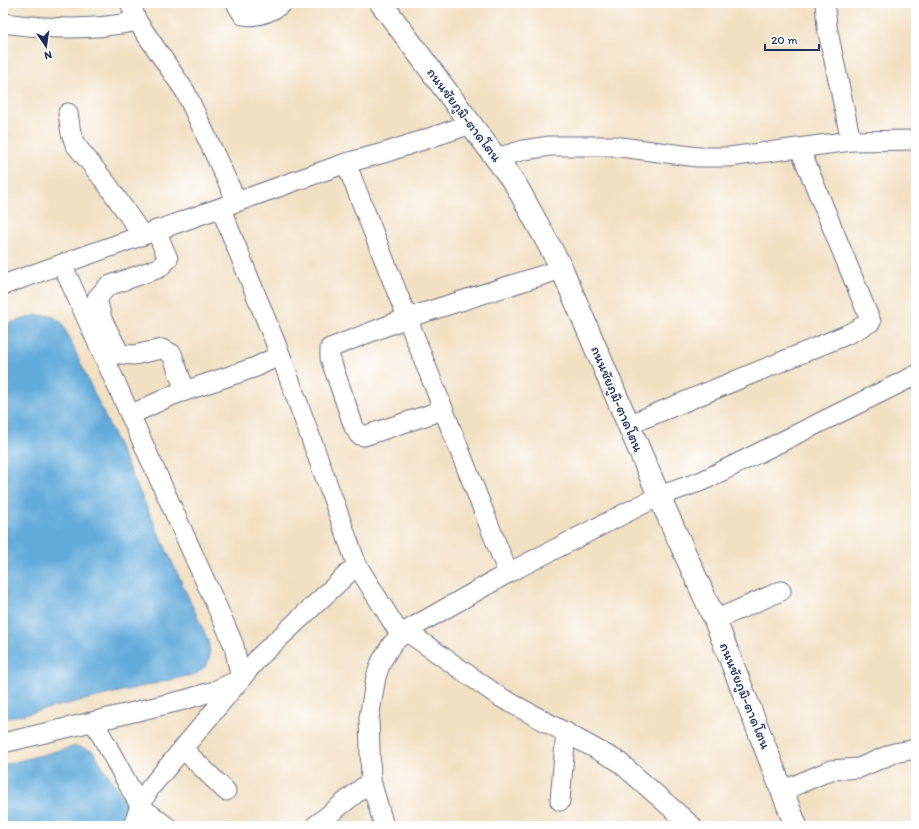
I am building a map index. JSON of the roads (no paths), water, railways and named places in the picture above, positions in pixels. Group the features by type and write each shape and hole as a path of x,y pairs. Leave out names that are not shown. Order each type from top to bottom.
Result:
{"main road":[{"name":"ถนนชัยภูมิ-ตาดโตน","path":"381,3 496,158 528,204 562,269 628,425 715,620 796,826"}],"street":[{"path":"130,3 137,22 185,91 229,205 280,355 357,565 404,634 500,697 618,761 684,824"},
{"path":"236,3 243,15 252,17 272,11 284,3"},
{"path":"824,3 827,27 851,141"},
{"path":"3,22 35,27 110,27 137,22"},
{"path":"68,113 71,133 75,144 149,233 168,259 159,268 108,286 97,298 102,319 120,354 134,355 162,349 172,354 185,391"},
{"path":"3,285 346,163 387,152 471,124"},
{"path":"496,158 524,150 550,146 613,146 698,157 729,158 851,141 916,140"},
{"path":"628,425 846,335 871,322 800,149"},
{"path":"346,163 508,573"},
{"path":"62,264 226,627 234,646 241,679"},
{"path":"443,410 364,436 359,435 354,427 329,354 330,348 406,318 562,269"},
{"path":"130,414 185,391 256,367 280,355"},
{"path":"384,826 371,781 369,718 376,677 381,662 392,644 404,634 508,573 659,496 702,481 916,375"},
{"path":"133,826 140,806 150,788 259,657 357,565"},
{"path":"715,620 781,591"},
{"path":"3,743 184,700 214,691 241,679"},
{"path":"94,722 140,806 166,826"},
{"path":"560,801 566,732"},
{"path":"182,749 226,791"},
{"path":"782,791 831,770 859,768 894,753 916,749"},
{"path":"315,826 371,781"}],"water":[{"path":"37,315 52,316 62,323 208,640 210,651 209,660 205,667 196,674 3,719 3,325"},
{"path":"76,746 93,751 130,809 127,822 120,826 3,826 3,765"}]}
